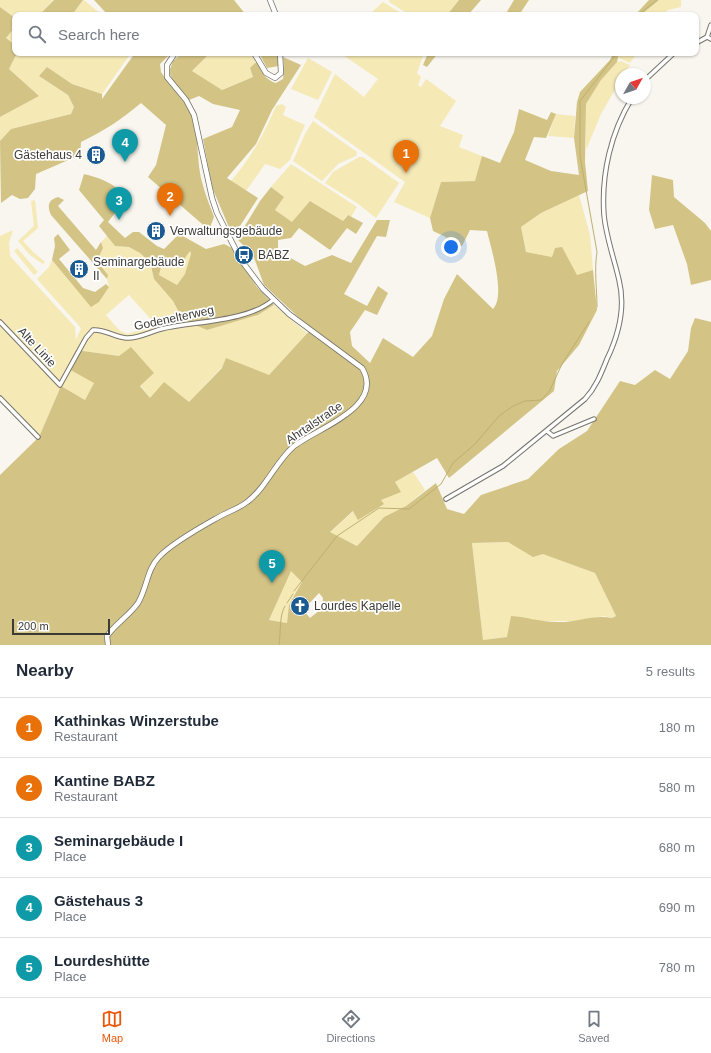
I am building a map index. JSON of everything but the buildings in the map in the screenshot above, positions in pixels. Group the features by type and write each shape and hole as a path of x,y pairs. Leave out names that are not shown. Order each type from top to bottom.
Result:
{"main road":[{"path":"270,0 275,12"},
{"name":"Ahrtalstraße","path":"108,645 107,636 137,604 144,592 149,574 159,557 217,518 247,502 294,446 337,422 366,393 367,379 362,368 299,322 273,300 253,277 234,248 217,213 210,194 194,115 182,93 167,77 166,66 173,56"},
{"path":"256,56 266,73 275,78 281,73 280,56"}],"street":[{"path":"699,42 709,38 711,25"},
{"path":"651,74 671,56"},
{"path":"446,499 503,466 547,431 594,388 616,340 620,324 621,290 604,216 604,188 606,162 629,104"},
{"name":"Godenelterweg","path":"60,385 86,338 93,330 105,331 125,338 135,337 191,323 231,318 256,311 273,300"},
{"name":"Alte Linie","path":"0,322 60,385"},
{"path":"0,398 38,437"},
{"path":"547,431 553,436 594,419"}],"shaded area":[{"path":"0,0 53,0 42,12 12,12 12,16 0,7"},
{"path":"54,0 83,0 74,12 42,12"},
{"path":"84,0 98,12 74,12"},
{"path":"94,0 234,0 244,12 105,12"},
{"path":"389,0 459,0 449,12 405,12 389,2"},
{"path":"459,0 481,0 471,12 449,12"},
{"path":"514,0 529,0 521,12 507,12"},
{"path":"649,0 659,0 645,12 638,12"},
{"path":"659,0 681,0 681,7 665,12 645,12"},
{"path":"383,2 399,12 372,12"},
{"path":"0,7 12,16 12,31 6,38 12,43 12,56 16,56 9,69 39,96 0,117"},
{"path":"12,31 12,43 6,38"},
{"path":"16,56 129,56 102,94 72,84 47,67 39,76 68,95 74,107 71,114 11,129 0,141 0,117 39,96 9,69"},
{"path":"133,56 168,56 160,64 161,72 186,102 194,121 202,182 214,217 209,230 148,177 156,165 166,125 141,103 97,134 81,142 80,155 36,174 35,189 28,198 20,199 12,195 1,203 0,141 11,129 71,114 74,107 68,95 39,76 47,67 72,84 102,94 102,99"},
{"path":"179,56 207,56 192,71 222,90 253,77 250,68 258,62 267,78 276,83 283,79 283,57 301,65 272,110 256,144 227,178 258,198 233,237 212,187 203,139 232,127 240,110 213,104 199,96 189,100 173,81 169,72 173,61"},
{"path":"207,56 254,56 255,63 250,69 253,77 221,90 192,71"},
{"path":"261,56 277,56 279,66 267,68"},
{"path":"344,56 423,56 417,73 421,77 418,85 421,87 426,79 456,101 440,126 463,135 459,147 482,156 476,181 441,182 430,218 394,202 405,182 314,117 335,74 364,97 378,79"},
{"path":"427,56 436,56 427,67 423,65"},
{"path":"612,56 618,56 617,62 601,80 586,104 585,162 588,191 541,213 521,227 526,252 552,257 555,248 562,247 577,275 593,270 597,310 579,345 557,371 554,391 449,478 437,458 395,482 401,492 381,500 384,504 358,520 353,511 330,532 357,546 384,517 406,506 436,483 447,509 464,514 481,495 528,479 559,449 587,431 620,381 635,385 655,370 670,379 688,351 691,328 695,318 711,322 711,645 0,645 0,475 39,437 61,386 85,400 94,383 67,368 76,350 119,356 131,347 154,373 140,386 150,398 164,382 189,402 222,368 226,358 269,375 311,329 264,285 253,255 237,239 260,201 271,187 284,197 275,210 292,222 310,201 343,221 348,215 363,223 356,234 347,228 330,250 299,228 291,238 278,240 278,251 305,266 332,255 351,263 377,220 390,220 386,237 377,236 344,294 367,306 378,286 388,293 377,315 365,310 350,332 352,346 370,363 383,338 413,357 432,336 444,299 457,274 493,309 497,303 498,283 487,231 470,230 462,246 445,242 446,237 433,231 430,218 441,182 475,181 482,156 500,163 514,132 519,109 547,120 551,112 556,114 546,138 534,137 525,160 551,171 579,175 574,138 577,102 580,92 610,60","holes":["508,542 533,557 543,554 595,573 616,616 612,618 598,617 564,622 511,616 507,637 483,640 472,543","291,571 302,582 289,605 287,623 269,620","319,593 323,598 321,607 318,612 310,618 303,610"]},
{"path":"618,56 635,56 630,63"},
{"path":"308,58 332,72 318,100 291,89"},
{"path":"621,61 630,65 628,68 615,68 615,90 601,114 586,150 586,104 601,80 617,62"},
{"path":"282,104 286,107 283,115 305,125 290,160 280,169 265,164 246,191 231,181 245,163 256,145 276,106"},
{"path":"556,114 575,116 574,138 548,136"},
{"path":"313,121 357,152 356,156 338,164 322,181 293,161 305,134"},
{"path":"359,157 363,157 399,183 376,218 357,203 325,183 333,172"},
{"path":"291,164 357,207 351,217 347,215 343,221 310,201 292,223 275,210 284,197 271,187"},
{"path":"84,174 108,183 119,190 124,201 108,222 125,238 133,232 139,232 157,246 164,249 176,237 181,235 206,249 224,244 232,248 257,287 274,305 258,315 207,330 186,321 181,316 173,301 154,279 150,262 140,253 129,247 115,246 99,226 104,220 79,190","holes":["190,251 191,254 185,274 177,285 159,275 162,263 178,268"]},
{"path":"652,175 673,180 674,197 705,223 711,231 711,280 691,285 687,264 673,225 655,229 649,210"},
{"path":"579,195 590,235 593,270 577,276 552,257 526,252 521,227 541,213"},
{"path":"58,197 64,200 58,206 96,250 101,242 103,248 97,261 108,275 107,279 51,215 49,204 52,200"},
{"path":"35,200 38,228 23,241 45,262 43,264 30,255 18,241 34,226 31,201"},
{"path":"13,230 9,243 10,256 75,327 76,340 81,328 37,279 49,267 52,260 91,306 99,302 109,287 107,279 108,275 97,261 103,248 101,242 107,236 115,246 129,247 140,253 150,262 154,279 173,301 181,316 207,330 258,315 274,305 307,333 269,375 222,367 189,402 150,398 119,356 76,350 94,383 85,400 61,386 39,437 0,396 0,236","holes":["129,295 155,324 128,334 120,331 106,315"]},
{"path":"58,234 70,250 59,259 83,288 95,292 106,284 109,287 99,302 91,307 52,260 55,246 54,238"},
{"path":"17,248 38,272 34,275 14,251"},
{"path":"190,251 191,260 183,278 177,285 159,275 162,262"},
{"path":"413,472 425,490 406,506 384,517 357,546 330,532 354,511 358,519 383,504 380,500 395,482"},
{"path":"508,542 595,573 616,616 612,618 604,616 578,621 547,621 507,637 483,640 472,543"},
{"path":"291,570 302,582 289,605 287,623 269,620"}],"waterway":[{"path":"642,12 657,0"},
{"path":"597,307 597,252 580,156 580,101 615,56"},
{"path":"294,591 337,536 379,508 409,509 441,484 453,463 475,444 499,416 513,406 525,401 541,400 549,392 562,364 589,322"},
{"path":"287,603 293,594"},
{"path":"279,645 281,619 285,606"}],"place":[{"name":"Gästehaus 4","path":"96,155"},
{"name":"Gästehaus 3","path":"125,162"},
{"name":"Kathinkas Winzerstube","path":"406,173"},
{"name":"Kantine BABZ","path":"170,216"},
{"name":"Seminargebäude I","path":"119,220"},
{"name":"Verwaltungsgebäude","path":"156,231"},
{"name":"BABZ","path":"244,255"},
{"name":"Seminargebäude II","path":"79,269"},
{"name":"Lourdeshütte","path":"272,583"},
{"name":"Lourdes Kapelle","path":"300,606"}]}
